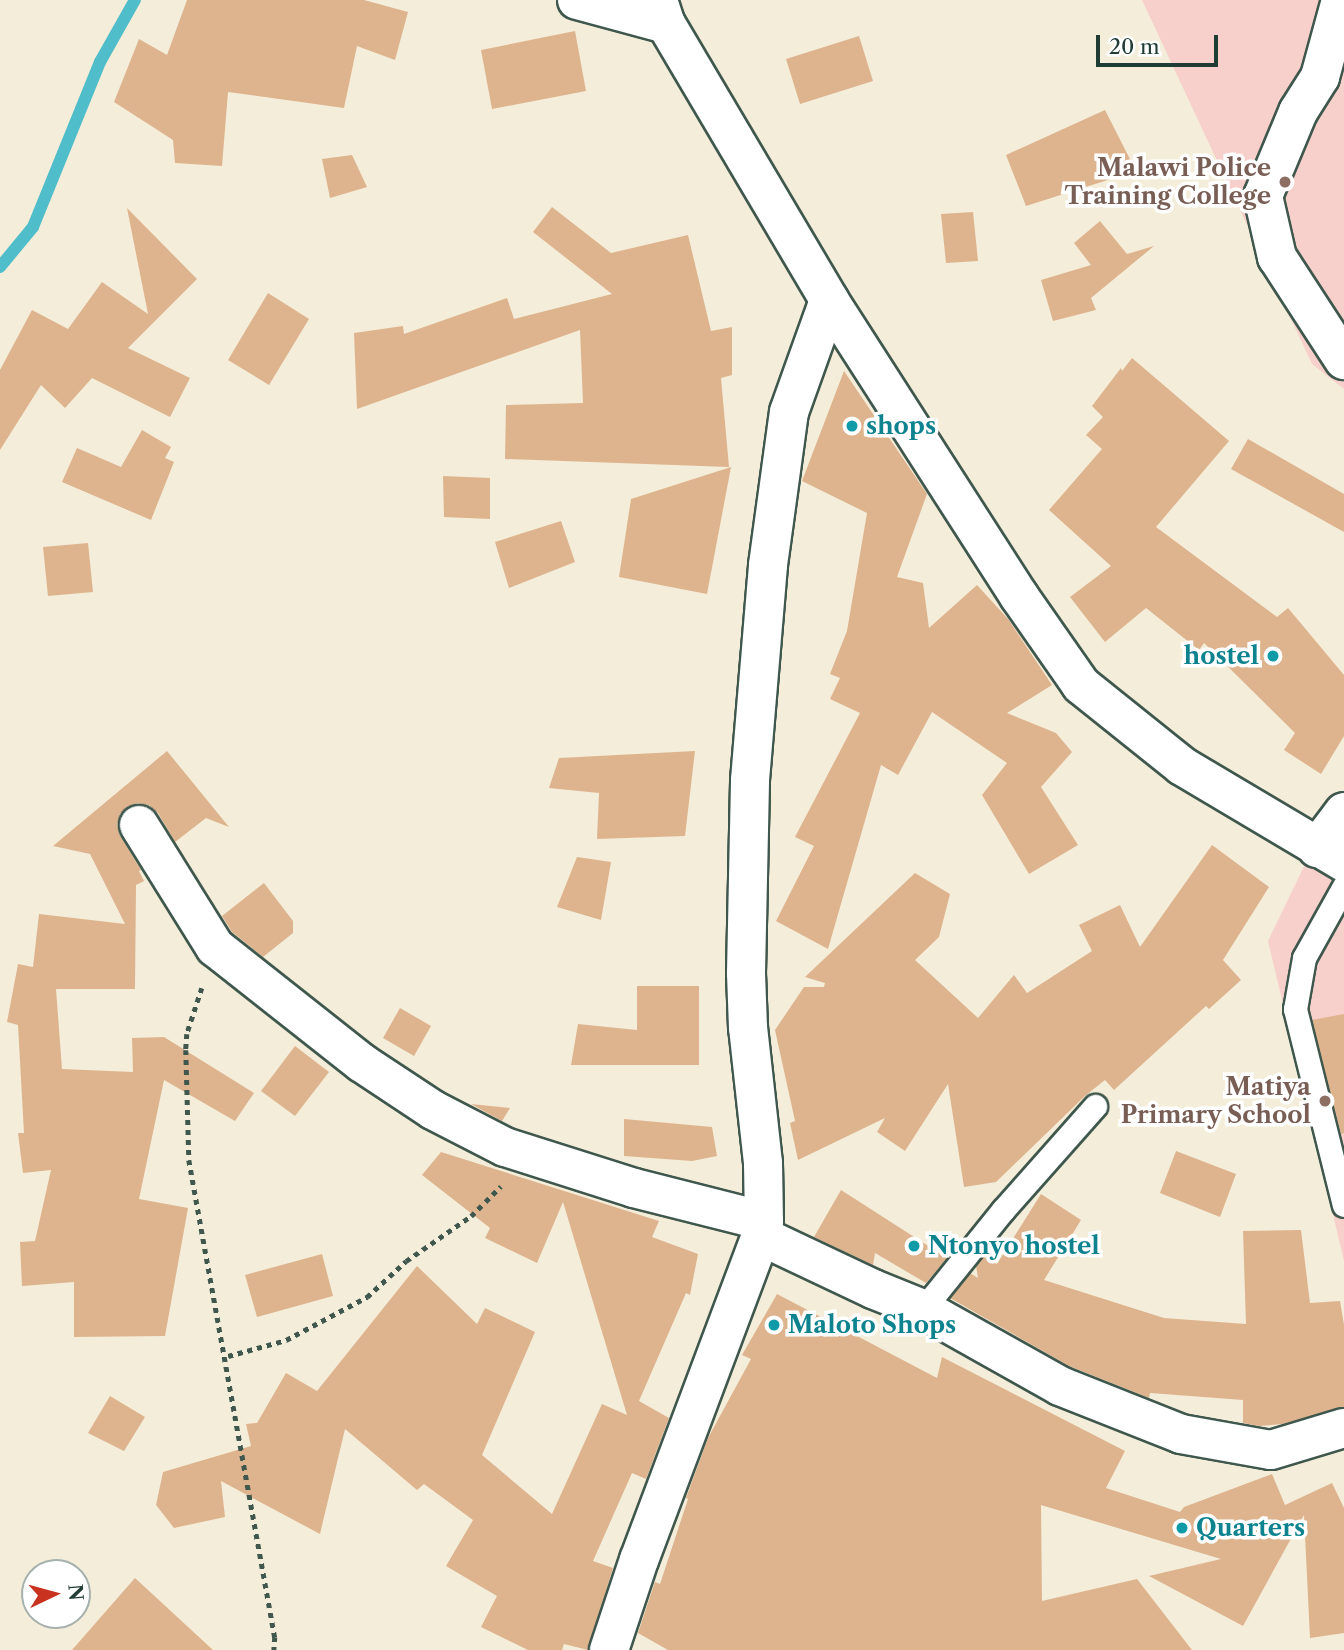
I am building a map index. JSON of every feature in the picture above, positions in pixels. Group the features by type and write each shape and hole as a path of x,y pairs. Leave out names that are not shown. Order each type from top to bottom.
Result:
{"street":[{"path":"577,0 662,12 829,300 1018,596 1081,685 1181,766 1330,855 1344,812"},
{"path":"1341,0 1320,77 1298,113 1263,195 1277,257 1344,360"},
{"path":"609,1650 639,1560 763,1228 762,1163 747,1000 750,780 768,565 789,412 829,300"},
{"path":"139,825 215,947 382,1077 433,1110 505,1147 763,1228 873,1289 923,1309 1060,1386 1181,1434 1271,1450 1344,1428"}],"lane":[{"path":"1344,886 1304,958 1295,1009 1344,1205"},
{"path":"923,1309 1003,1210 1095,1107"}],"path":[{"path":"215,947 187,1034 188,1160 275,1637 274,1650"},
{"path":"228,1356 286,1340 367,1297 406,1261 471,1216 498,1189 524,1154"}],"shaded area":[{"name":"Malawi Police Training College","path":"1142,0 1344,0 1344,389 1312,364"},
{"name":"Matiya Primary School","path":"1310,854 1344,874 1344,1261 1268,941"}],"building":[{"path":"187,0 364,0 408,12 395,60 357,46 344,108 228,92 222,166 175,163 173,140 114,102 139,39 167,55"},
{"path":"575,31 586,91 492,109 481,50"},
{"path":"859,36 873,81 800,104 786,59"},
{"path":"1105,110 1136,171 1026,206 1006,155"},
{"path":"352,155 367,187 330,198 322,159"},
{"path":"552,207 611,253 688,235 711,331 732,327 732,375 721,378 729,467 505,459 506,405 583,403 580,330 357,409 354,333 403,326 404,334 507,298 514,319 612,294 533,232"},
{"path":"127,208 197,279 128,348 190,378 170,417 92,378 65,408 41,385 0,450 0,370 32,310 68,329 102,282 148,314"},
{"path":"973,212 978,261 946,263 941,214"},
{"path":"1100,221 1127,254 1154,246 1091,298 1096,310 1053,321 1041,280 1091,265 1074,243"},
{"path":"268,293 309,319 269,385 228,360"},
{"path":"1132,358 1229,441 1156,527 1277,617 1288,608 1344,675 1344,736 1321,774 1284,750 1295,733 1204,643 1199,650 1146,608 1105,642 1070,597 1111,566 1049,510 1102,449 1086,435 1103,417 1092,406"},
{"path":"844,371 927,494 897,577 923,583 929,628 977,585 1008,619 1052,685 1007,713 1056,733 1072,752 1041,787 1078,845 1029,874 982,795 1007,763 932,712 898,775 881,765 828,949 776,921 814,846 795,837 860,713 830,699 840,678 830,674 847,631 867,513 802,481"},
{"path":"142,430 171,447 165,458 174,462 151,520 62,482 77,448 121,467"},
{"path":"1248,439 1344,494 1344,532 1231,469"},
{"path":"731,467 707,594 619,577 631,499"},
{"path":"443,476 490,478 490,519 444,517"},
{"path":"561,521 575,562 509,588 495,542"},
{"path":"88,543 93,592 48,596 43,547"},
{"path":"167,751 229,827 206,818 175,842 158,813 149,805 138,803 127,807 120,814 117,825 120,836 141,870 139,871 144,881 136,885 135,989 56,989 62,1069 133,1072 132,1038 164,1037 254,1093 235,1121 164,1080 139,1199 188,1208 165,1336 74,1337 74,1282 22,1286 20,1242 35,1241 51,1170 23,1173 18,1133 24,1133 18,1025 7,1022 18,964 33,967 39,914 125,924 90,854 53,846"},
{"path":"695,751 685,836 597,839 599,793 549,788 559,758"},
{"path":"1212,845 1269,887 1223,960 1241,980 1209,1009 1206,1006 1114,1090 1105,1080 1085,1096 996,1182 964,1187 948,1084 905,1151 877,1132 885,1118 798,1160 790,1123 795,1121 775,1030 804,987 824,987 825,983 805,977 915,873 950,894 939,937 915,960 978,1018 1014,975 1027,993 1092,951 1079,925 1120,905 1140,947"},
{"path":"577,857 611,862 601,920 557,907"},
{"path":"264,883 293,921 293,933 263,957 232,932 222,916"},
{"path":"637,986 699,986 699,1065 571,1065 578,1024 637,1030"},
{"path":"400,1008 431,1026 414,1056 383,1038"},
{"path":"1344,1014 1344,1133 1341,1134 1312,1020"},
{"path":"295,1046 329,1072 295,1116 261,1091"},
{"path":"471,1104 510,1108 502,1121"},
{"path":"624,1119 712,1127 717,1156 692,1161 624,1156"},
{"path":"1176,1151 1236,1174 1220,1217 1160,1193"},
{"path":"441,1152 659,1221 652,1237 698,1254 690,1295 686,1293 639,1401 669,1418 646,1479 632,1473 593,1561 613,1568 588,1650 564,1644 562,1650 528,1650 481,1627 497,1596 446,1566 473,1520 424,1484 417,1490 345,1429 320,1534 221,1481 225,1517 174,1528 156,1505 163,1472 251,1446 246,1424 257,1423 286,1373 317,1391 417,1266 477,1324 485,1308 535,1332 482,1455 552,1514 602,1404 627,1415 563,1202 537,1263 485,1238 490,1228 422,1175"},
{"path":"841,1190 947,1258 926,1283 875,1253 873,1265 814,1237"},
{"path":"1041,1194 1081,1220 1044,1280 1164,1318 1246,1324 1243,1231 1301,1230 1310,1303 1340,1301 1344,1325 1344,1407 1283,1424 1259,1426 1243,1423 1243,1400 1150,1393 1149,1398 1069,1366 950,1298 970,1273 978,1278 976,1266 984,1255 997,1264"},
{"path":"322,1254 333,1296 257,1317 245,1275"},
{"path":"777,1294 937,1378 942,1357 1125,1451 1106,1488 1180,1512 1184,1507 1272,1474 1285,1505 1332,1483 1344,1508 1344,1633 1310,1638 1304,1515 1243,1626 1149,1576 1221,1559 1041,1505 1042,1601 1137,1579 1192,1650 668,1650 638,1633 655,1582 660,1584 688,1499 686,1498 708,1438 751,1359 742,1355"},
{"path":"110,1396 145,1417 124,1451 88,1433"},
{"path":"135,1578 213,1650 72,1650"}],"waterway":[{"path":"0,267 33,227 100,62 135,0"}],"place":[{"name":"Malawi Police Training College","path":"1285,182"},
{"name":"shops","path":"852,426"},
{"name":"hostel","path":"1273,656"},
{"name":"Matiya Primary School","path":"1325,1101"},
{"name":"Ntonyo hostel","path":"914,1246"},
{"name":"Maloto Shops","path":"774,1325"},
{"name":"Quarters","path":"1182,1528"}]}
